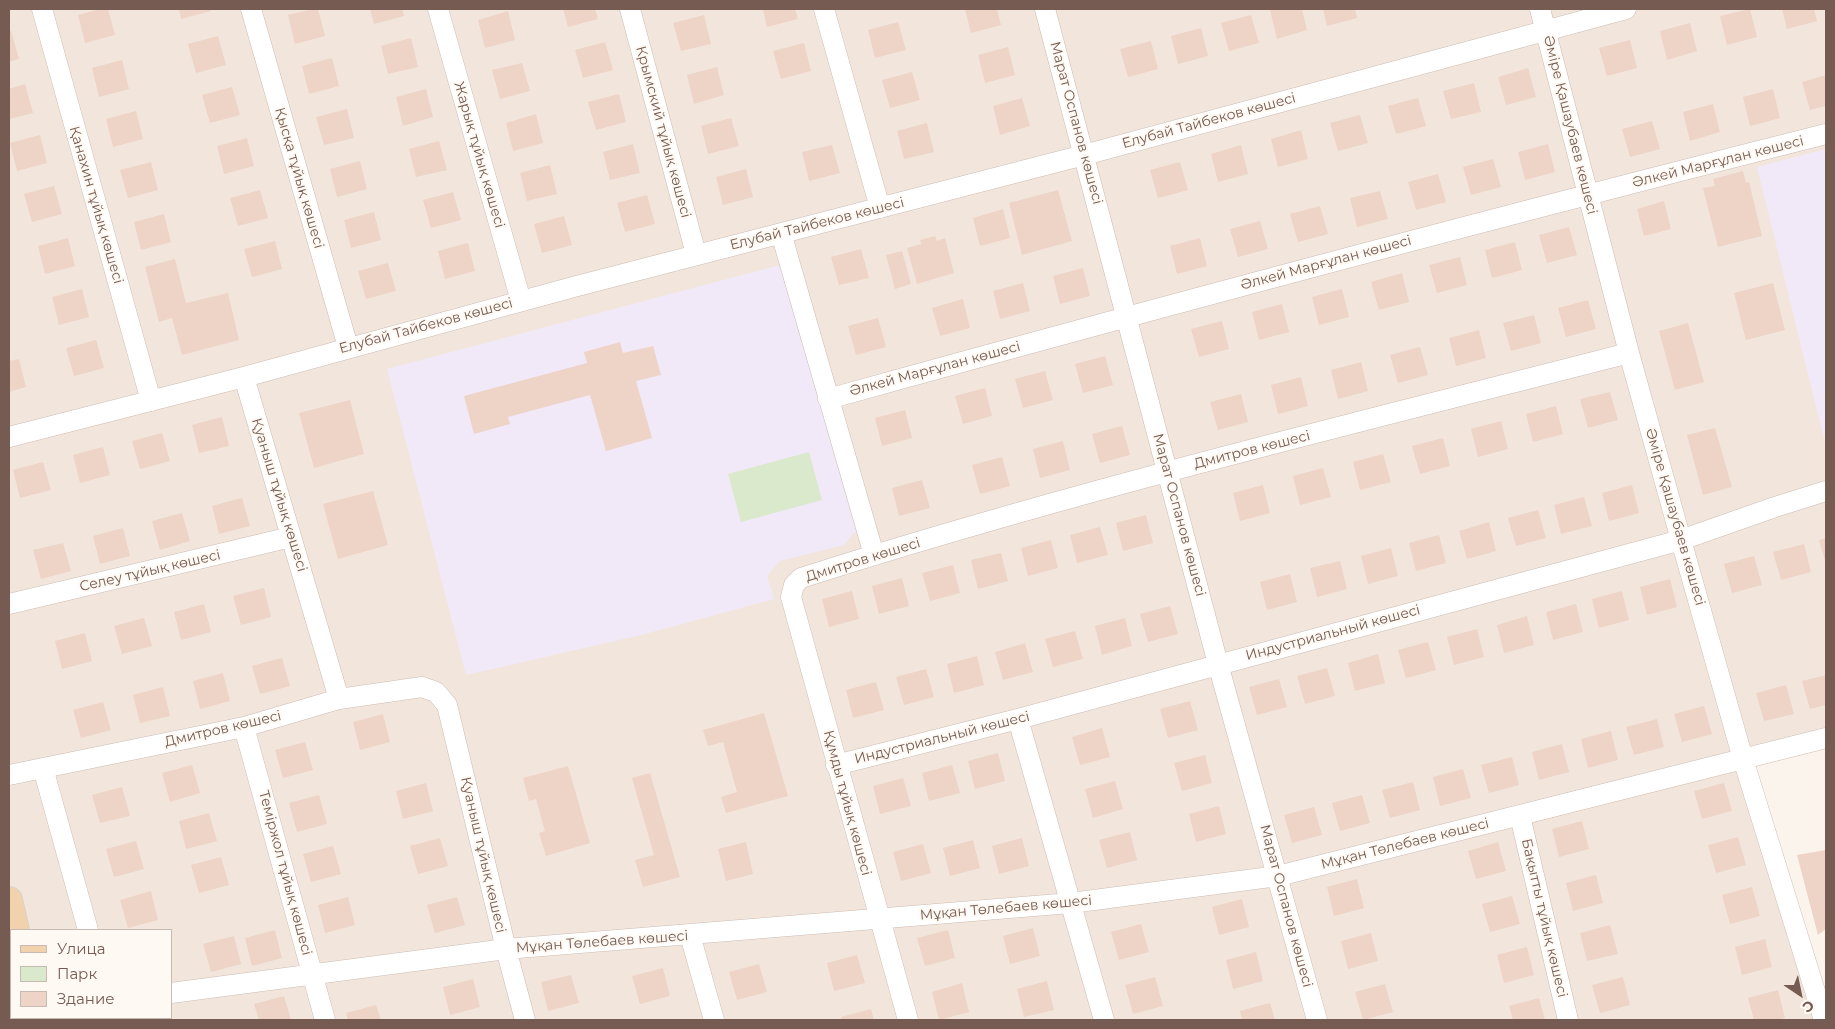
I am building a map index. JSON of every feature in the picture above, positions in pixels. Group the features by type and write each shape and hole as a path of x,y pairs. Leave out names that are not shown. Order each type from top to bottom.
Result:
{"main road":[{"path":"9,900 16,929"}],"street":[{"name":"Қанахин тұйық көшесі","path":"42,9 151,401"},
{"name":"Қысқа тұйық көшесі","path":"251,9 348,348"},
{"name":"Жарық тұйық көшесі","path":"438,9 521,300"},
{"name":"Крымский тұйық көшесі","path":"630,9 696,254"},
{"path":"824,9 880,208"},
{"name":"Марат Оспанов көшесі","path":"1045,9 1218,664 1317,1020"},
{"name":"Әміре Қашаубаев көшесі","path":"1540,9 1629,353 1681,540 1743,759 1824,1020"},
{"name":"Елубай Тайбеков көшесі","path":"9,437 244,377 521,300 696,254 1084,155 1626,9"},
{"name":"Әлкей Марғұлан көшесі","path":"828,399 1126,316 1587,194 1826,134"},
{"path":"781,233 874,555"},
{"name":"Дмитров көшесі","path":"794,585 802,578 874,555 1167,472 1629,353"},
{"name":"Қуаныш тұйық көшесі","path":"244,377 339,700"},
{"name":"Индустриальный көшесі","path":"836,765 1018,719 1681,540 1775,506 1826,491"},
{"name":"Селеу тұйық көшесі","path":"9,604 291,537"},
{"name":"Құмды тұйық көшесі","path":"794,585 790,597 908,1020"},
{"name":"Дмитров көшесі","path":"9,775 244,726 339,700 422,687 436,692"},
{"name":"Қуаныш тұйық көшесі","path":"436,692 447,705 525,1020"},
{"path":"1018,719 1104,1020"},
{"name":"Теміржол тұйық көшесі","path":"244,726 325,1020"},
{"name":"Мұқан Төлебаев көшесі","path":"172,993 506,949 1071,903 1278,876 1826,738"},
{"path":"43,768 88,929"},
{"name":"Бақытты тұйық көшесі","path":"1520,816 1568,1020"},
{"path":"690,935 714,1020"}],"shaded area":[{"path":"9,9 1826,9 1826,738 1743,759 1824,1020 39,1020 172,1019 172,929 16,929 9,900"},
{"path":"1826,149 1826,447 1757,167"},
{"path":"784,264 859,527 844,545 780,561 767,576 774,599 641,635 466,675 387,369"}],"green space":[{"path":"809,452 822,500 741,522 728,474"}],"building":[{"path":"100,9 108,9 115,35 85,43 78,15"},
{"path":"179,9 211,9 211,11 181,19"},
{"path":"318,9 325,36 295,44 288,15"},
{"path":"370,9 402,9 404,16 374,24"},
{"path":"563,9 595,9 598,19 568,27"},
{"path":"763,9 795,9 798,19 767,27"},
{"path":"965,9 997,9 1001,25 971,33"},
{"path":"1302,9 1307,30 1277,39 1270,10"},
{"path":"1323,9 1355,9 1357,18 1327,26"},
{"path":"1750,9 1757,37 1727,45 1720,16"},
{"path":"1782,9 1814,9 1817,21 1787,29"},
{"path":"508,11 515,40 485,48 478,20"},
{"path":"704,15 711,44 681,51 673,23"},
{"path":"1251,15 1259,43 1229,51 1221,23"},
{"path":"898,22 906,50 875,58 868,30"},
{"path":"1690,23 1697,51 1667,60 1660,31"},
{"path":"1201,28 1208,56 1178,64 1171,36"},
{"path":"9,31 11,31 19,59 9,62"},
{"path":"218,36 226,65 196,73 188,44"},
{"path":"411,38 418,67 388,74 381,46"},
{"path":"1630,40 1637,68 1607,76 1599,48"},
{"path":"1151,41 1158,69 1128,77 1120,49"},
{"path":"605,42 613,70 583,78 575,50"},
{"path":"804,43 811,71 781,79 773,51"},
{"path":"1008,47 1015,75 985,83 978,55"},
{"path":"332,58 339,86 309,94 302,66"},
{"path":"122,60 129,89 99,97 92,68"},
{"path":"522,63 530,91 500,99 492,70"},
{"path":"717,67 724,95 694,104 687,75"},
{"path":"1528,68 1536,97 1506,105 1498,77"},
{"path":"912,72 920,100 890,108 882,80"},
{"path":"1826,75 1826,106 1810,110 1802,82"},
{"path":"1474,83 1481,112 1451,119 1443,91"},
{"path":"25,84 33,113 9,119 9,89"},
{"path":"232,87 240,115 210,123 202,95"},
{"path":"426,89 433,117 403,126 396,97"},
{"path":"1773,89 1780,118 1750,126 1743,97"},
{"path":"619,94 626,122 596,130 588,102"},
{"path":"1022,98 1030,126 1000,135 993,106"},
{"path":"1418,98 1426,126 1396,134 1388,106"},
{"path":"1713,104 1720,132 1690,141 1683,112"},
{"path":"347,109 354,138 324,145 316,117"},
{"path":"136,111 143,139 113,147 106,119"},
{"path":"536,114 543,143 513,151 506,123"},
{"path":"1360,115 1368,143 1338,151 1330,123"},
{"path":"731,118 739,146 708,154 701,126"},
{"path":"1652,121 1660,149 1630,157 1622,129"},
{"path":"927,123 934,152 904,159 897,131"},
{"path":"1301,130 1308,159 1278,167 1271,139"},
{"path":"40,135 47,163 17,171 10,143"},
{"path":"247,138 254,166 224,174 217,146"},
{"path":"439,141 447,170 416,177 409,149"},
{"path":"633,144 640,173 610,180 603,152"},
{"path":"1548,144 1555,172 1525,180 1518,152"},
{"path":"832,145 840,173 809,181 802,152"},
{"path":"1241,145 1248,174 1218,182 1211,154"},
{"path":"1493,159 1501,187 1471,195 1463,167"},
{"path":"360,161 367,189 337,197 330,169"},
{"path":"151,162 158,190 128,198 120,170"},
{"path":"1180,162 1188,190 1158,198 1150,170"},
{"path":"550,165 557,194 527,201 520,173"},
{"path":"746,169 753,197 723,205 716,177"},
{"path":"1743,171 1746,183 1749,182 1762,236 1718,247 1703,188 1715,186 1713,179"},
{"path":"1438,174 1446,202 1416,210 1408,182"},
{"path":"54,186 62,214 32,222 24,194"},
{"path":"260,190 268,218 238,226 230,198"},
{"path":"1058,190 1072,241 1022,255 1009,203"},
{"path":"1380,191 1388,219 1357,227 1350,198"},
{"path":"453,192 461,220 431,228 423,200"},
{"path":"647,195 655,224 625,232 617,203"},
{"path":"1664,201 1671,229 1644,236 1637,209"},
{"path":"1320,206 1328,234 1298,242 1290,214"},
{"path":"1003,209 1010,238 980,246 973,218"},
{"path":"374,212 381,240 351,248 344,220"},
{"path":"164,214 171,242 141,250 134,222"},
{"path":"564,216 572,245 542,253 534,224"},
{"path":"1260,221 1268,249 1238,257 1230,229"},
{"path":"1569,227 1577,255 1547,263 1539,235"},
{"path":"935,236 937,241 945,238 954,273 917,284 907,248 921,244 920,240"},
{"path":"68,238 75,266 45,274 38,246"},
{"path":"1200,238 1207,266 1177,274 1170,246"},
{"path":"275,241 282,269 252,277 244,249"},
{"path":"1515,242 1522,270 1492,278 1485,250"},
{"path":"468,243 475,271 445,279 438,251"},
{"path":"861,249 869,278 839,285 831,257"},
{"path":"902,251 911,284 895,289 886,255"},
{"path":"1460,257 1467,285 1437,293 1429,265"},
{"path":"175,259 186,303 228,293 239,340 182,355 172,318 159,322 145,267"},
{"path":"388,263 396,291 366,299 358,271"},
{"path":"1083,268 1090,296 1060,304 1053,276"},
{"path":"1402,273 1409,302 1379,310 1371,282"},
{"path":"1023,283 1030,311 1000,319 993,291"},
{"path":"1773,283 1785,330 1746,340 1734,293"},
{"path":"82,289 89,317 59,325 52,297"},
{"path":"1342,289 1349,317 1319,325 1312,297"},
{"path":"963,299 970,328 940,336 932,308"},
{"path":"1588,300 1596,329 1566,337 1558,308"},
{"path":"1282,304 1289,332 1259,340 1252,312"},
{"path":"1534,315 1541,343 1511,351 1503,323"},
{"path":"878,318 886,347 856,355 848,326"},
{"path":"1222,321 1229,349 1199,357 1191,329"},
{"path":"1688,323 1704,382 1675,390 1659,331"},
{"path":"1479,330 1486,358 1456,366 1449,338"},
{"path":"96,340 104,368 74,376 66,348"},
{"path":"620,342 623,353 653,346 661,375 636,381 652,438 606,451 590,395 508,417 510,424 474,434 464,396 587,363 584,352"},
{"path":"1420,347 1428,375 1398,383 1390,355"},
{"path":"1105,356 1113,385 1083,393 1075,364"},
{"path":"19,359 26,387 9,392 9,361"},
{"path":"1361,362 1368,391 1338,399 1331,370"},
{"path":"1045,371 1053,400 1023,408 1015,379"},
{"path":"1301,377 1308,406 1278,414 1271,385"},
{"path":"985,388 992,416 963,424 955,396"},
{"path":"1610,392 1618,420 1588,428 1580,399"},
{"path":"1241,394 1248,422 1218,430 1210,402"},
{"path":"350,400 364,454 314,468 299,413"},
{"path":"1556,406 1563,434 1533,442 1526,414"},
{"path":"905,410 912,438 882,446 875,418"},
{"path":"222,417 229,446 199,453 192,425"},
{"path":"1501,421 1508,449 1478,457 1471,429"},
{"path":"1122,426 1130,455 1100,463 1092,434"},
{"path":"1715,428 1732,487 1703,495 1687,435"},
{"path":"162,433 170,461 140,469 132,441"},
{"path":"1443,438 1450,466 1420,474 1412,446"},
{"path":"1063,441 1070,470 1040,478 1033,449"},
{"path":"103,447 110,475 80,483 73,455"},
{"path":"1383,454 1391,482 1360,490 1353,462"},
{"path":"1002,457 1010,486 980,494 972,465"},
{"path":"43,462 51,490 20,498 13,470"},
{"path":"1323,468 1331,497 1300,505 1293,476"},
{"path":"922,480 930,508 899,516 892,488"},
{"path":"1263,485 1270,513 1240,521 1233,493"},
{"path":"1632,485 1639,513 1609,521 1602,493"},
{"path":"373,491 388,545 338,559 323,504"},
{"path":"1584,497 1592,526 1561,534 1554,505"},
{"path":"242,498 250,526 219,534 212,506"},
{"path":"1538,510 1546,538 1516,546 1508,518"},
{"path":"182,513 190,541 160,550 152,521"},
{"path":"1146,515 1153,543 1123,551 1116,523"},
{"path":"1489,522 1496,551 1467,559 1459,531"},
{"path":"1100,527 1108,555 1077,563 1070,535"},
{"path":"123,528 130,556 100,564 93,536"},
{"path":"1439,535 1446,563 1416,571 1409,543"},
{"path":"1826,538 1826,564 1819,540"},
{"path":"1051,540 1058,568 1028,576 1021,548"},
{"path":"63,543 71,571 41,579 33,550"},
{"path":"1804,544 1811,572 1781,580 1773,552"},
{"path":"1391,548 1398,576 1368,584 1361,556"},
{"path":"1001,553 1008,581 978,589 971,560"},
{"path":"1754,556 1762,585 1732,593 1724,564"},
{"path":"1340,561 1347,589 1317,597 1310,568"},
{"path":"953,565 960,593 930,601 922,573"},
{"path":"1290,574 1297,602 1267,610 1260,582"},
{"path":"902,578 909,606 879,614 872,586"},
{"path":"1670,579 1677,607 1647,615 1640,587"},
{"path":"264,588 271,617 241,625 233,596"},
{"path":"852,591 859,619 829,627 822,599"},
{"path":"1622,591 1629,620 1599,628 1592,599"},
{"path":"204,604 211,632 181,640 174,612"},
{"path":"1576,604 1583,632 1553,640 1546,612"},
{"path":"1170,606 1178,634 1148,642 1140,614"},
{"path":"1527,616 1534,645 1504,653 1497,625"},
{"path":"144,618 152,646 122,654 114,626"},
{"path":"1125,618 1132,646 1102,655 1095,626"},
{"path":"1477,629 1484,657 1454,665 1447,637"},
{"path":"1075,631 1083,659 1053,667 1045,639"},
{"path":"85,633 92,661 62,669 55,641"},
{"path":"1428,642 1436,670 1406,678 1398,650"},
{"path":"1025,643 1033,672 1003,680 995,652"},
{"path":"1378,654 1385,683 1355,691 1348,663"},
{"path":"977,656 984,685 954,693 947,664"},
{"path":"282,658 290,686 260,694 252,666"},
{"path":"1327,668 1335,696 1305,704 1297,676"},
{"path":"926,669 934,697 904,705 896,677"},
{"path":"223,673 230,701 200,709 193,681"},
{"path":"1826,675 1826,705 1810,709 1802,681"},
{"path":"1279,679 1287,707 1257,715 1249,687"},
{"path":"876,682 884,710 853,718 846,690"},
{"path":"1786,685 1794,714 1764,721 1756,693"},
{"path":"163,687 170,716 140,723 133,695"},
{"path":"1190,701 1198,730 1168,738 1160,709"},
{"path":"103,702 111,730 81,738 73,710"},
{"path":"1704,706 1712,734 1682,742 1674,714"},
{"path":"764,713 788,796 726,813 721,797 737,792 723,742 708,746 703,730"},
{"path":"383,714 390,742 360,750 353,722"},
{"path":"1657,719 1664,747 1634,755 1626,727"},
{"path":"1102,728 1110,757 1080,765 1072,737"},
{"path":"1611,731 1618,760 1588,768 1581,739"},
{"path":"305,742 313,770 283,778 275,750"},
{"path":"1562,744 1569,772 1539,780 1532,752"},
{"path":"998,753 1005,781 975,789 968,761"},
{"path":"1205,755 1212,783 1182,791 1174,763"},
{"path":"1512,757 1519,785 1489,793 1481,765"},
{"path":"192,765 200,793 170,802 162,773"},
{"path":"952,765 960,793 929,801 922,773"},
{"path":"568,766 590,843 546,856 539,833 545,831 536,799 529,801 523,778"},
{"path":"1463,769 1471,798 1440,806 1433,777"},
{"path":"650,773 680,877 643,887 635,860 654,855 632,778"},
{"path":"903,778 911,806 880,814 873,786"},
{"path":"1115,781 1123,809 1093,818 1085,789"},
{"path":"1413,782 1420,810 1390,818 1382,790"},
{"path":"426,783 433,811 403,819 396,791"},
{"path":"1724,783 1732,811 1702,819 1694,791"},
{"path":"122,787 130,816 100,823 92,795"},
{"path":"319,795 327,824 297,832 289,803"},
{"path":"1362,795 1370,823 1340,831 1332,803"},
{"path":"1219,806 1226,834 1196,842 1189,814"},
{"path":"1314,807 1322,835 1292,843 1284,815"},
{"path":"209,813 217,841 186,849 179,821"},
{"path":"1582,821 1589,849 1559,857 1552,829"},
{"path":"1130,832 1137,860 1107,868 1099,840"},
{"path":"1738,837 1746,865 1716,873 1708,845"},
{"path":"440,838 448,866 418,874 410,846"},
{"path":"1022,838 1029,866 999,874 992,846"},
{"path":"973,840 980,868 950,876 943,848"},
{"path":"136,841 144,869 114,877 106,849"},
{"path":"746,842 753,874 726,881 718,849"},
{"path":"1498,842 1506,871 1476,879 1468,851"},
{"path":"923,844 931,873 901,881 893,852"},
{"path":"333,846 341,874 311,882 303,854"},
{"path":"1826,850 1826,929 1818,935 1797,855"},
{"path":"221,857 229,885 199,893 191,865"},
{"path":"1596,875 1603,903 1573,911 1566,883"},
{"path":"1357,879 1364,908 1334,916 1327,887"},
{"path":"1752,887 1760,916 1730,924 1722,895"},
{"path":"151,891 158,920 128,928 120,900"},
{"path":"1512,896 1520,924 1490,932 1482,904"},
{"path":"348,897 355,925 325,933 318,905"},
{"path":"457,897 465,925 435,933 427,905"},
{"path":"1242,899 1249,927 1219,935 1212,907"},
{"path":"1141,924 1149,952 1119,960 1111,932"},
{"path":"1610,925 1618,954 1587,961 1580,933"},
{"path":"1033,928 1040,956 1010,964 1003,936"},
{"path":"275,930 282,958 252,966 245,938"},
{"path":"948,930 955,958 925,966 917,938"},
{"path":"1371,933 1378,961 1348,969 1341,941"},
{"path":"234,936 241,964 211,972 203,944"},
{"path":"1765,939 1772,967 1742,975 1735,947"},
{"path":"1527,947 1534,975 1504,983 1497,955"},
{"path":"1256,952 1263,981 1233,989 1226,960"},
{"path":"857,955 865,983 834,991 827,963"},
{"path":"759,964 767,992 737,1000 729,972"},
{"path":"663,968 670,996 640,1004 632,976"},
{"path":"571,975 579,1003 548,1011 541,982"},
{"path":"1155,977 1163,1006 1133,1014 1125,985"},
{"path":"1623,977 1630,1005 1600,1013 1592,985"},
{"path":"473,979 480,1007 450,1015 443,987"},
{"path":"1047,981 1054,1010 1024,1017 1017,989"},
{"path":"962,983 969,1012 939,1020 932,992"},
{"path":"1385,984 1393,1012 1363,1020 1355,992"},
{"path":"1778,990 1785,1018 1754,1020 1748,998"},
{"path":"284,996 291,1020 259,1020 254,1004"},
{"path":"1539,998 1545,1020 1513,1020 1509,1006"},
{"path":"1270,1003 1275,1020 1242,1020 1240,1011"},
{"path":"376,1005 381,1020 348,1020 346,1013"},
{"path":"871,1009 874,1020 842,1020 841,1017"}]}
